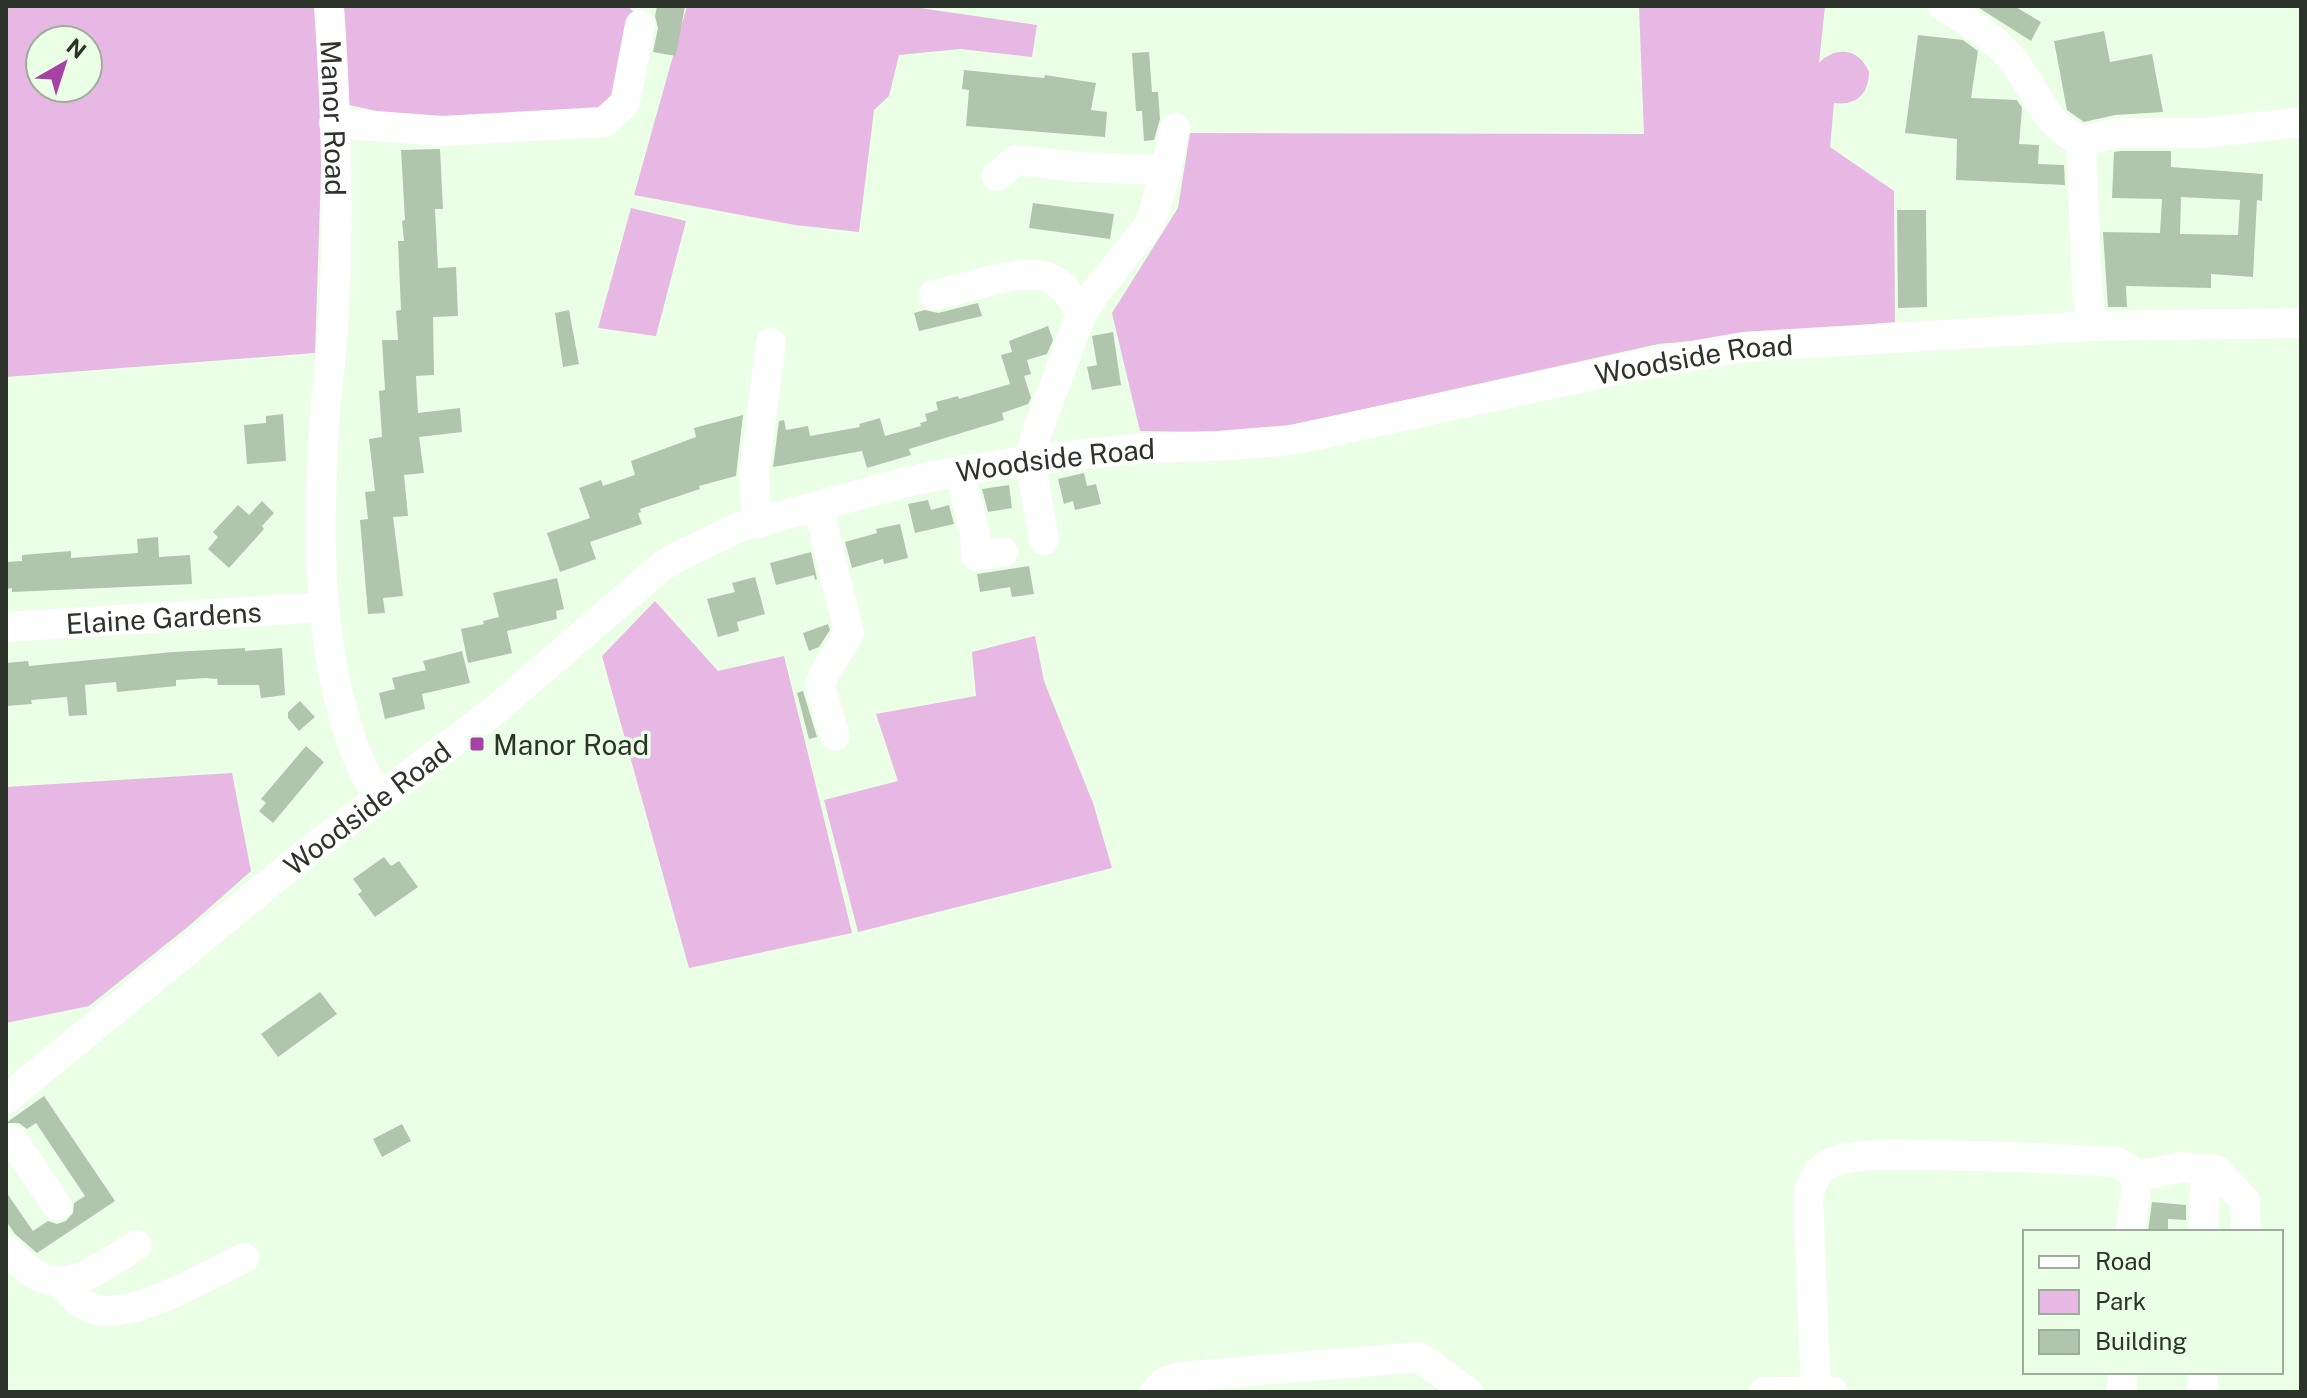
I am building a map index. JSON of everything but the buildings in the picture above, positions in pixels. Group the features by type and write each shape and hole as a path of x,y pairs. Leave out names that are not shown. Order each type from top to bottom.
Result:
{"street":[{"name":"Manor Road","path":"329,6 336,211 335,298 320,521 323,607 350,741 364,774 379,797"},
{"path":"1943,6 1983,32 2008,55 2026,78 2048,118 2058,128 2081,141 2118,133 2205,133 2301,122"},
{"path":"334,123 442,131 604,122 625,103 640,25"},
{"path":"1044,540 1030,460 1036,435 1081,315 1150,224 1167,170 1175,128"},
{"path":"2081,141 2087,286 2092,326"},
{"path":"997,176 1016,160 1078,167 1167,170"},
{"path":"934,295 1021,273 1041,274 1053,279 1072,295 1081,315"},
{"name":"Woodside Road","path":"6,1099 305,854 493,712 661,567 720,536 757,523 959,471 1145,448 1292,440 1620,369 1743,347 2092,326 2301,323"},
{"path":"757,523 754,473 771,343"},
{"path":"959,471 975,534 976,556 1003,552"},
{"path":"818,506 849,633 824,674 820,687 835,736"},
{"name":"Elaine Gardens","path":"6,627 323,607"},
{"path":"12,1139 57,1206"},
{"path":"1764,1392 1822,1391 1808,1197 1812,1181 1829,1164 1865,1155 1969,1155 2117,1162 2138,1176 2181,1167 2216,1170 2245,1201 2246,1230"},
{"path":"2203,1230 2206,1169"},
{"path":"2130,1230 2138,1176"},
{"path":"6,1249 35,1274 70,1283 137,1245"},
{"path":"61,1282 75,1298 91,1309 108,1312 137,1308 244,1258"},
{"path":"1155,1392 1165,1382 1180,1377 1419,1357 1468,1392"}],"green space":[{"path":"6,6 315,6 322,142 315,353 6,377"},
{"path":"343,6 627,6 635,13 616,95 603,114 437,124 349,105"},
{"path":"687,6 906,6 1037,25 1032,57 960,49 899,55 889,96 874,110 859,232 795,225 634,195"},
{"path":"1639,6 1825,6 1819,63 1833,54 1847,52 1859,58 1869,72 1867,87 1860,97 1849,103 1834,103 1830,147 1894,191 1895,322 1658,344 1258,433 1140,431 1112,313 1178,208 1190,133 1644,134"},
{"path":"631,208 686,221 656,336 598,328"},
{"path":"655,601 718,671 784,656 852,933 689,968 602,656"},
{"path":"1035,636 1044,681 1093,803 1112,868 858,932 824,800 898,781 876,714 976,696 972,652"},
{"path":"232,773 251,871 190,925 89,1006 6,1023 6,787"}],"place":[{"name":"Manor Road","path":"477,744"}]}
